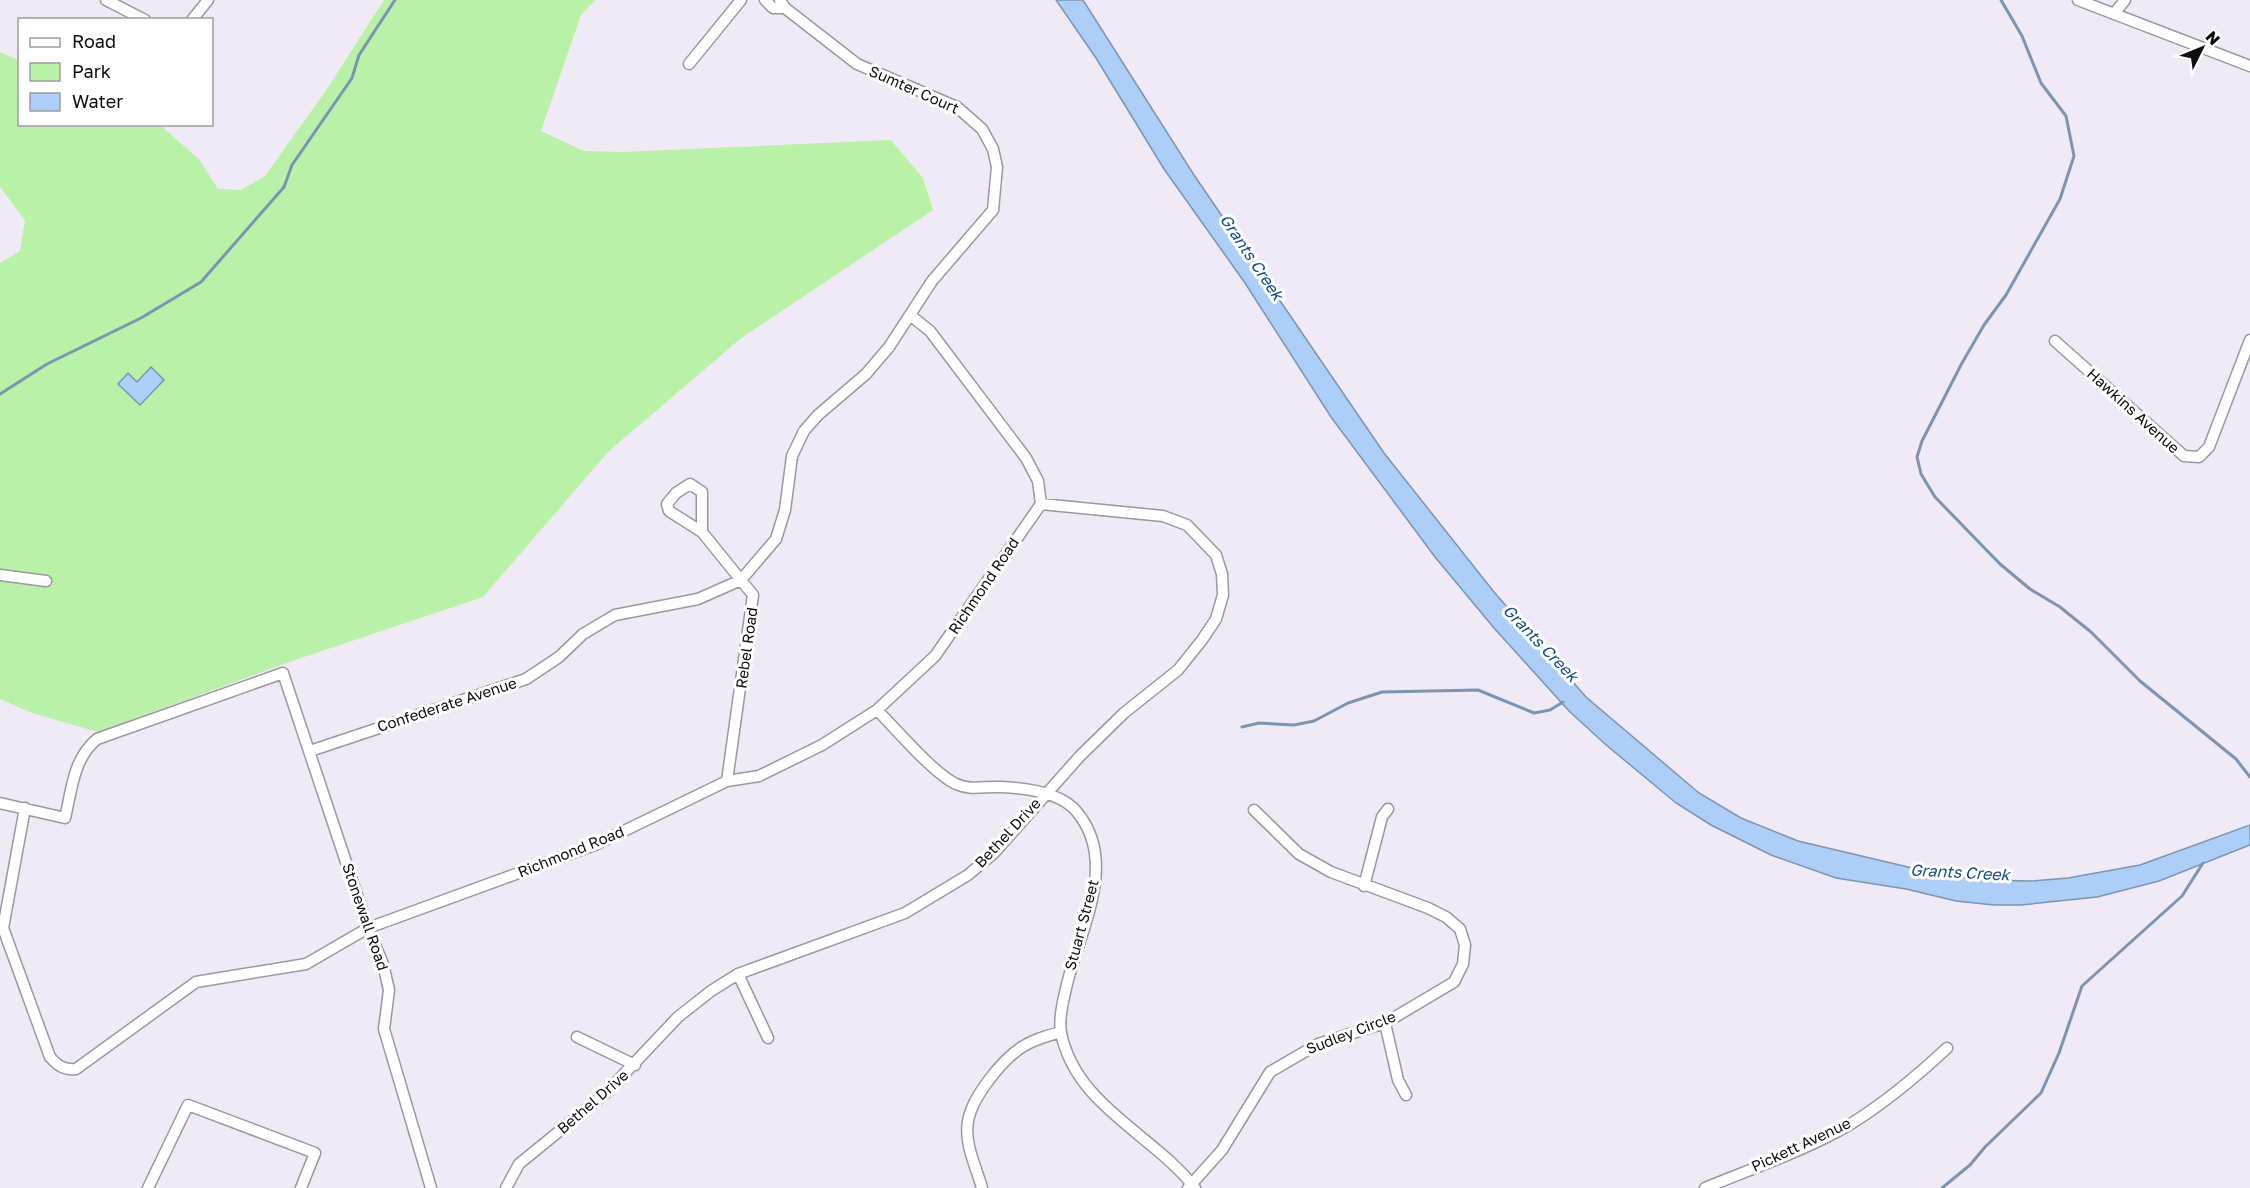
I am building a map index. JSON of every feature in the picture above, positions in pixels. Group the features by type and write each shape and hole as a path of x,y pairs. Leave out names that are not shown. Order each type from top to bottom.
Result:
{"street":[{"path":"106,0 142,18"},
{"path":"194,18 207,0"},
{"path":"689,64 741,0"},
{"name":"Sumter Court","path":"765,0 773,8 783,4 857,64 957,107 982,129 993,148 997,167 993,210 932,281 910,315"},
{"path":"2078,0 2250,66"},
{"path":"2114,14 2125,0"},
{"path":"910,315 930,331 1026,458 1038,481 1041,504"},
{"name":"Confederate Avenue","path":"310,751 526,679 559,657 583,634 615,615 698,599 741,580 776,539 785,510 792,456 804,431 818,415 866,374 889,347 910,315"},
{"name":"Hawkins Avenue","path":"2055,341 2184,456 2199,457 2209,447 2250,340"},
{"name":"Rebel Road","path":"702,532 702,492 690,484 676,493 667,504 669,511 702,532 753,596 728,781"},
{"name":"Richmond Road","path":"25,808 3,928 50,1057 56,1065 67,1070 76,1069 196,982 306,964 368,928 595,845 728,781 759,776 822,744 877,710 935,656 1041,504"},
{"name":"Bethel Drive","path":"506,1188 519,1164 606,1093 678,1017 738,974 905,913 940,893 994,853 1045,794 1125,713 1184,662 1216,619 1223,595 1222,574 1216,555 1187,525 1163,516 1041,504"},
{"path":"0,574 46,580"},
{"path":"0,803 65,818 78,764 88,747 103,736 283,673 310,751"},
{"name":"Stuart Street","path":"877,710 941,773 956,784 975,789 999,787 1045,794 1062,800 1076,811 1091,835 1097,859 1096,884 1070,970 1062,1006 1061,1032 1071,1063 1084,1086 1112,1113 1168,1158 1192,1187"},
{"name":"Stonewall Road","path":"310,751 368,928 383,964 389,990 384,1029 431,1188"},
{"path":"1364,886 1382,817 1388,809"},
{"name":"Sudley Circle","path":"1192,1187 1222,1150 1270,1072 1318,1044 1385,1023 1454,982 1463,964 1465,945 1460,929 1446,917 1428,908 1330,872 1299,854 1254,810"},
{"path":"738,974 768,1038"},
{"path":"1385,1023 1398,1080 1406,1095"},
{"path":"982,1188 969,1149 968,1120 981,1091 1004,1063 1022,1047 1061,1032"},
{"path":"577,1037 635,1065"},
{"name":"Pickett Avenue","path":"1705,1188 1849,1125 1910,1083 1947,1048"},
{"path":"148,1188 188,1105 315,1153 301,1188"}],"green space":[{"path":"384,0 595,0 581,15 541,131 584,151 622,152 891,140 923,178 933,210 740,339 608,452 483,597 295,660 98,732 32,713 0,699 0,580 45,587 47,575 0,569 0,263 20,251 25,220 0,187 0,52 18,60 18,126 161,126 199,159 218,189 241,190 265,176 327,89"}],"water":[{"path":"1056,0 1083,0 1194,175 1384,453 1494,592 1586,697 1699,793 1741,818 1798,841 1925,871 1978,880 2031,881 2068,878 2140,865 2250,825 2250,845 2159,881 2097,897 2021,905 1994,905 1956,901 1906,889 1836,878 1771,855 1711,825 1676,803 1569,711 1494,628 1435,557 1331,417 1245,283 1164,169 1096,58"},
{"path":"151,367 164,380 140,405 118,384 128,373 137,382"}],"waterway":[{"path":"0,394 47,364 141,318 201,282 284,187 292,165 352,78 359,55 395,0"},
{"path":"2001,0 2022,36 2041,83 2066,116 2074,156 2060,199 2006,295 1984,325 1962,363 1922,441 1917,457 1921,474 1935,497 2000,564 2030,589 2060,607 2091,632 2140,681 2236,759 2250,777"},
{"path":"1242,727 1259,723 1294,725 1314,721 1348,703 1382,692 1478,690 1534,713 1550,710 1563,702"},
{"path":"1942,1188 1970,1165 1985,1147 2041,1093 2059,1053 2082,986 2182,896 2203,863"}],"water label":[{"name":"Grants Creek","path":"1252,257"},
{"name":"Grants Creek","path":"1541,643"},
{"name":"Grants Creek","path":"1960,872"}]}
